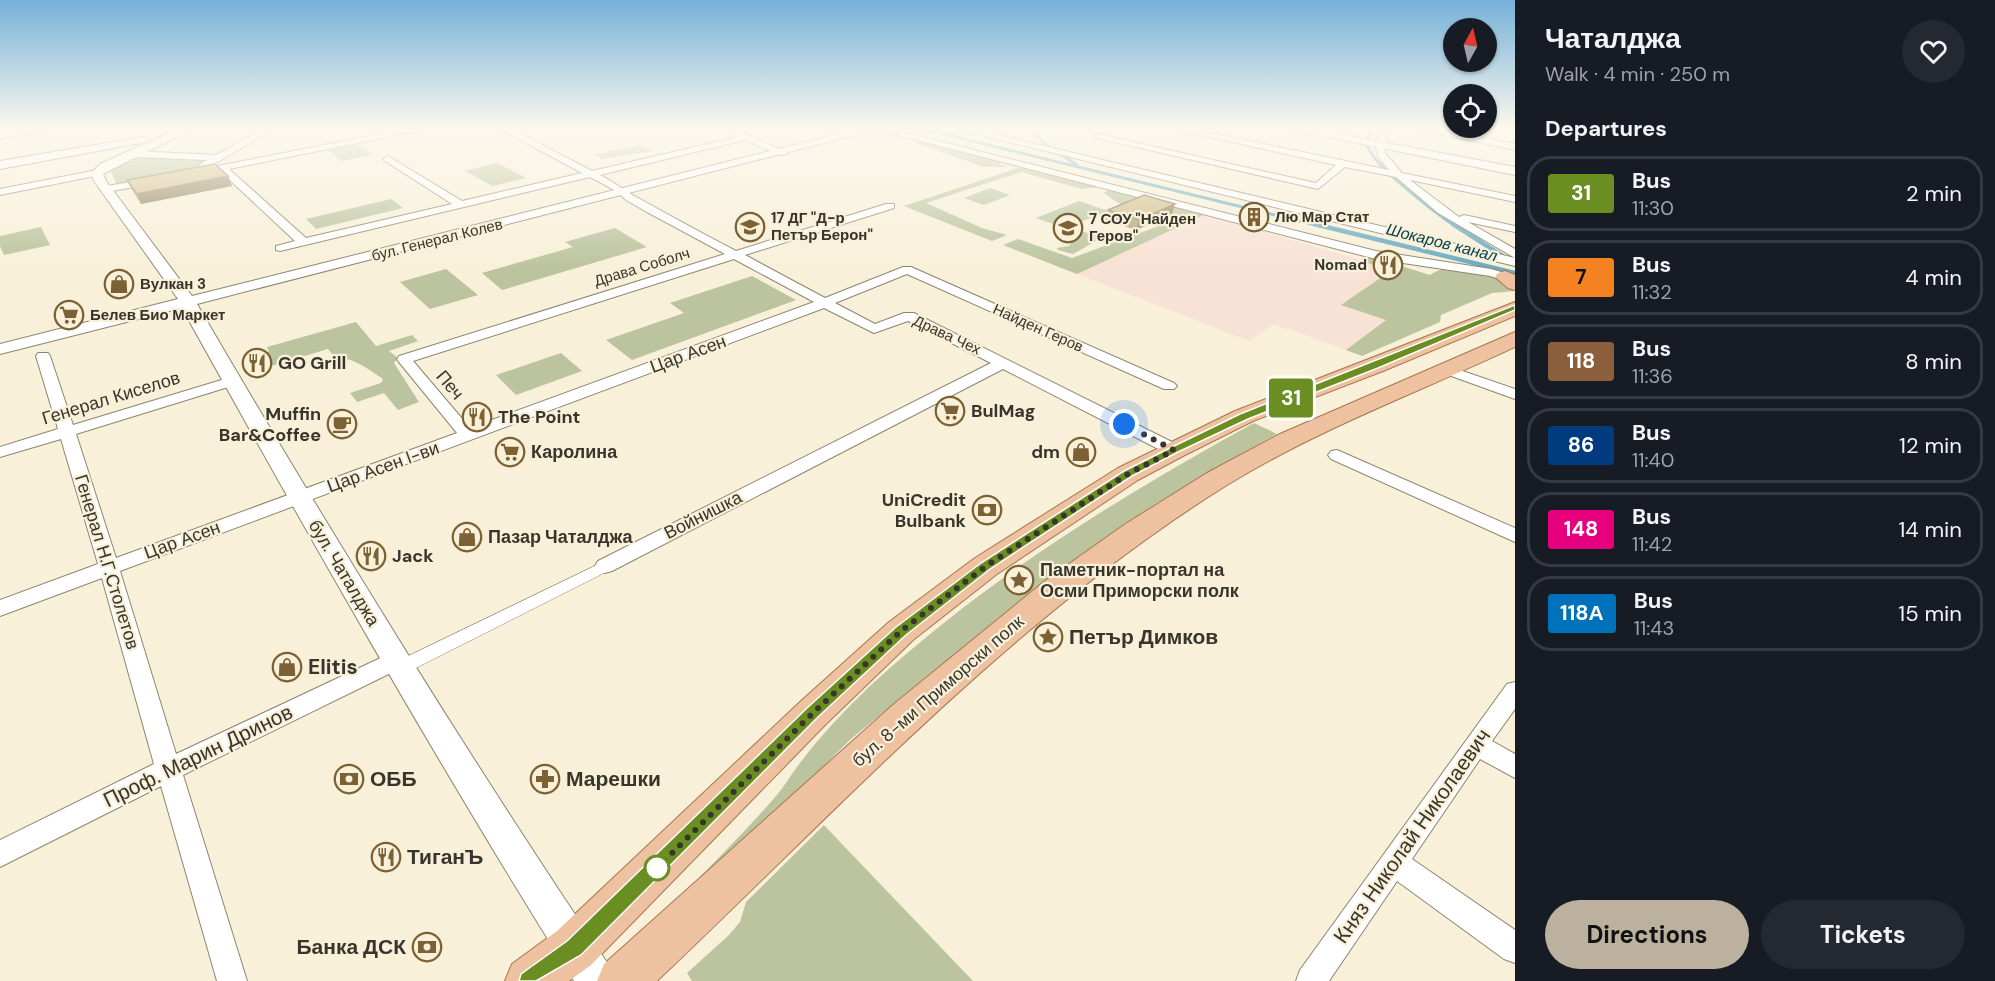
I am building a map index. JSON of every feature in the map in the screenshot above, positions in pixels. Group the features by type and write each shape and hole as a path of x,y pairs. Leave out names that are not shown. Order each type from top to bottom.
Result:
{"main road":[{"path":"529,981 585,965 813,713 901,631 986,566 1128,474 1174,450 1244,416 1375,366 1515,308"},
{"name":"бул. 8-ми Приморски полк","path":"621,981 703,908 856,761 962,668 1065,584 1135,533 1217,478 1290,439 1515,339"}],"street":[{"path":"0,192 78,175"},
{"name":"бул. Чаталджа","path":"102,175 107,189 154,252 187,302 298,496 585,965"},
{"path":"232,175 304,243"},
{"path":"413,175 461,205"},
{"path":"280,248 587,175"},
{"name":"Драва Чех","path":"591,175 734,255 874,329 909,316 1174,450"},
{"name":"бул. Генерал Колев","path":"0,349 700,175"},
{"path":"1060,175 1366,252 1510,273"},
{"path":"1151,175 1246,197 1510,273"},
{"path":"1267,175 1318,186 1331,175"},
{"path":"1397,175 1448,214 1515,254"},
{"path":"1400,175 1515,199"},
{"path":"1246,197 1277,177"},
{"path":"107,189 167,178"},
{"name":"Драва Соболч","path":"404,359 890,206"},
{"path":"1448,214 1515,229"},
{"name":"Цар Асен","path":"467,435 907,270"},
{"name":"Найден Геров","path":"907,270 1169,386"},
{"name":"Генерал Н.Г.Столетов","path":"43,356 110,566 167,770 232,981"},
{"name":"Печ","path":"404,359 467,435"},
{"name":"Войнишка","path":"399,664 605,566 1003,363"},
{"path":"1448,370 1515,394"},
{"name":"Генерал Киселов","path":"0,452 233,381"},
{"name":"Цар Асен I-ви","path":"298,496 322,490 467,435"},
{"path":"1337,455 1515,536"},
{"name":"Цар Асен","path":"0,608 298,496"},
{"name":"Проф. Марин Дринов","path":"0,854 167,770 399,664"},
{"name":"Княз Николай Николаевич","path":"1311,981 1515,691"},
{"path":"1476,744 1515,767"},
{"path":"1393,862 1515,948"}],"shaded area":[{"path":"1206,214 1393,270 1342,304 1387,320 1346,350 1274,324 1249,341 1077,274"}],"green space":[{"path":"112,175 170,175 117,185"},
{"path":"472,175 520,175 526,178 493,186"},
{"path":"998,175 1012,175 926,203 982,228 1007,235 992,241 904,206"},
{"path":"1031,175 1052,175 1101,187 1082,189"},
{"path":"990,188 1010,195 984,205 964,198"},
{"path":"1109,189 1206,214 1077,274 1003,245 1018,239 1072,258 1167,223 1161,219 1171,213 1143,211 1127,207 1104,193"},
{"path":"391,199 403,208 316,229 306,219"},
{"path":"1079,201 1108,211 1065,228 1036,218"},
{"path":"41,227 50,245 4,255 0,246 0,236"},
{"path":"615,228 647,247 502,290 482,273 573,247 565,242"},
{"path":"1084,232 1103,237 1073,254 1058,250 1057,248 1069,246 1072,242 1070,240 1077,233"},
{"path":"1369,256 1430,275 1449,268 1483,272 1515,280 1515,291 1492,293 1441,315 1440,322 1362,356 1346,350 1386,320 1341,305 1392,270 1361,261"},
{"path":"446,269 478,295 430,309 400,282"},
{"path":"752,276 796,300 632,360 606,340 684,313 670,303"},
{"path":"356,322 376,346 412,335 418,341 389,351 398,358 394,363 419,402 398,410 384,393 357,402 350,393 381,383 383,379 354,361 336,359 328,349 271,366 263,356 269,351 267,347"},
{"path":"561,353 582,371 516,395 496,375"},
{"path":"1254,423 1277,434 1157,503 927,676 851,739 685,903 680,898 765,809 832,725 870,686 914,647 1006,576 1054,543 1152,481"},
{"path":"824,825 973,981 692,981 687,973 740,922 746,902"}],"building":[{"path":"156,175 228,176 137,194 127,180"},
{"path":"1144,195 1175,204 1139,220 1108,210"}],"waterway":[{"name":"Шокаров канал","path":"1110,175 1320,226"},
{"path":"1392,175 1455,226"},
{"name":"Шокаров канал","path":"1314,224 1515,273"},
{"path":"1453,224 1515,264"}],"bus line":[{"name":"31","path":"529,981 574,948 813,713 901,631 986,566 1128,474 1174,450 1244,416 1375,366 1515,308"}],"place":[{"name":"Лю Мар Стат","path":"1254,217"},
{"name":"17 ДГ \"Д-р Петър Берон\"","path":"750,227"},
{"name":"7 СОУ \"Найден Геров\"","path":"1068,228"},
{"name":"Nomad","path":"1388,265"},
{"name":"Вулкан 3","path":"119,284"},
{"name":"Белев Био Маркет","path":"69,315"},
{"name":"GO Grill","path":"257,363"},
{"name":"BulMag","path":"950,411"},
{"name":"The Point","path":"477,417"},
{"name":"Muffin Bar&Coffee","path":"342,424"},
{"name":"Каролина","path":"510,452"},
{"name":"dm","path":"1081,452"},
{"name":"UniCredit Bulbank","path":"987,510"},
{"name":"Пазар Чаталджа","path":"467,537"},
{"name":"Jack","path":"371,556"},
{"name":"Паметник-портал на Осми Приморски полк","path":"1019,580"},
{"name":"Петър Димков","path":"1048,637"},
{"name":"Elitis","path":"287,667"},
{"name":"ОББ","path":"349,779"},
{"name":"Марешки","path":"545,779"},
{"name":"ТиганЪ","path":"386,857"},
{"name":"Банка ДСК","path":"427,947"}],"route":[{"path":"657,868 813,713 901,631 986,566 1128,474 1174,450 1124,424"}]}
